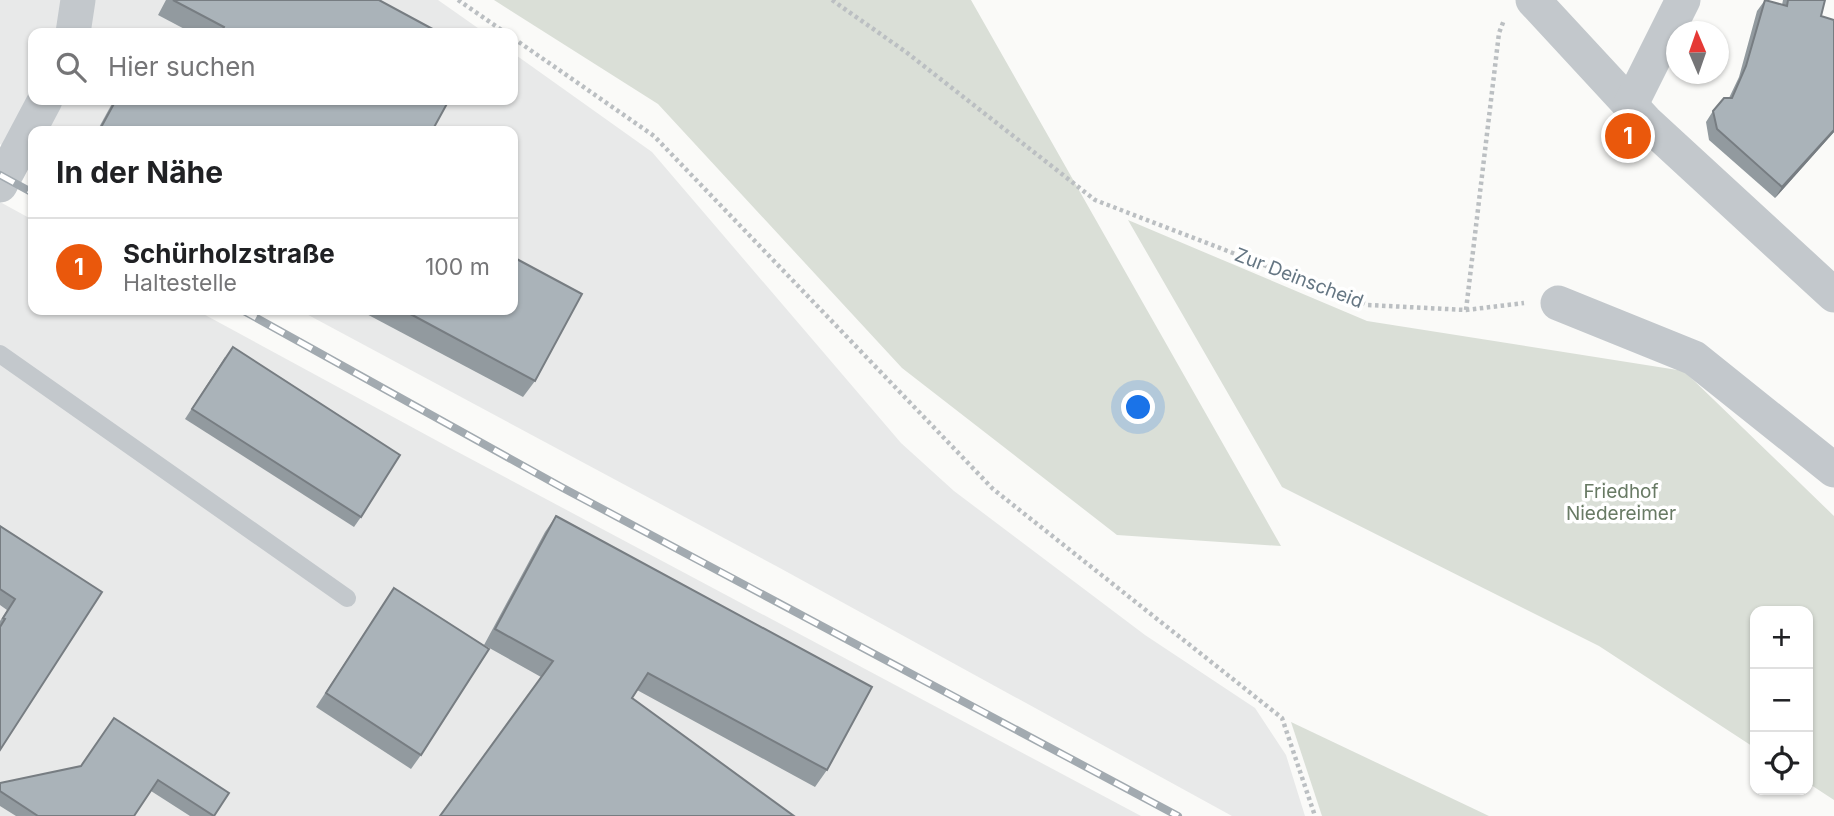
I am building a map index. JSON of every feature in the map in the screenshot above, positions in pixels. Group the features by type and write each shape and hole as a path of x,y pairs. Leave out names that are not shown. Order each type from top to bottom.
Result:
{"street":[{"path":"74,28 78,0"},
{"path":"1630,106 1676,19 1683,0"},
{"path":"1520,6 1834,295"},
{"path":"31,126 42,105"},
{"path":"0,185 28,132"},
{"path":"1558,303 1695,358 1834,470"}],"lane":[{"path":"0,354 347,598"}],"path":[{"path":"458,0 499,28"},
{"name":"Zur Deinscheid","path":"832,0 906,52 1095,200 1368,305 1466,310 1517,303 1558,303"},
{"path":"1466,310 1499,33 1520,6"},
{"path":"518,41 654,136 876,364 993,489 1282,718 1315,816"}],"shaded area":[{"path":"0,0 438,0 478,28 28,28 28,105 518,105 518,57 652,152 901,443 954,491 1145,635 1255,708 1286,755 1305,816 1232,816 778,567 308,315 518,315 518,126 28,126 28,159 0,144"},
{"path":"0,202 28,217 28,315 205,315 1141,816 0,816"}],"green space":[{"path":"494,0 971,0 1281,546 1117,535 902,368 658,104"},
{"name":"Friedhof Niedereimer","path":"1128,220 1367,321 1684,371 1834,516 1834,800 1813,786 1813,606 1750,606 1750,745 1599,646 1282,487"},
{"path":"1291,722 1489,816 1322,816"}],"building":[{"path":"173,0 379,0 431,28 224,28"},
{"path":"1765,0 1787,6 1788,0 1825,0 1821,16 1834,20 1834,130 1782,187 1717,129 1713,111 1724,98 1732,98 1746,66"},
{"path":"113,105 446,105 435,126 102,126"},
{"path":"518,260 582,294 535,381 412,315 518,315"},
{"path":"233,347 400,455 361,517 192,409"},
{"path":"556,516 872,687 827,770 648,673 632,698 794,816 440,816 553,661 495,629"},
{"path":"0,526 102,592 0,750 0,627 15,599 0,589"},
{"path":"394,588 489,649 421,755 326,693"},
{"path":"114,718 229,793 214,816 158,780 134,816 38,816 0,791 0,783 81,766"}],"railway":[{"path":"0,175 28,190"},
{"path":"251,315 563,488 1178,816"}],"place":[{"name":"Schürholzstraße","path":"1628,136"}]}
